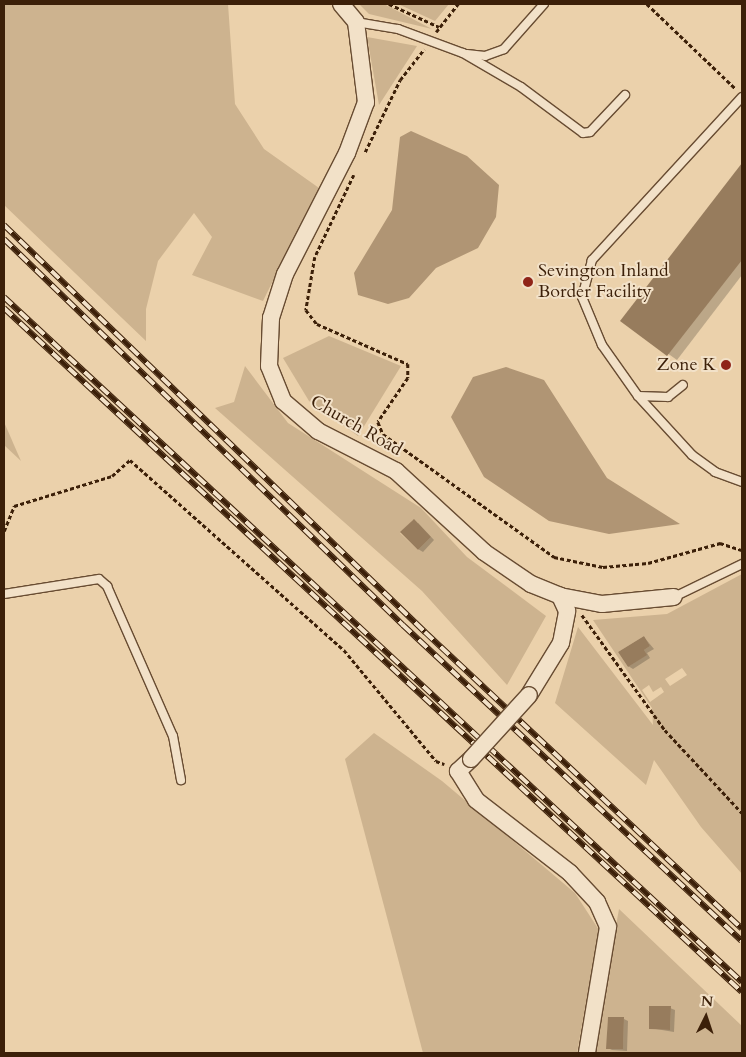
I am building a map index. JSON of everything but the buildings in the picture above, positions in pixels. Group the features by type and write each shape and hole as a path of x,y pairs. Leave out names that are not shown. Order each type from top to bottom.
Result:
{"street":[{"path":"340,4 356,22"},
{"name":"Church Road","path":"356,22 366,102 347,153 286,274 271,318 267,348 276,387 304,422 396,471 504,569 568,598"},
{"path":"587,1053 607,953 608,927 597,902 570,873 476,800 458,771 529,695 561,643 568,598 639,603 674,597"}],"lane":[{"path":"463,53 485,56 504,49 544,4"},
{"path":"356,22 431,40 463,53 521,87 583,133 590,132 624,95"},
{"path":"742,96 592,260 584,278 582,297 602,345 638,396 692,455 715,472 742,482"},
{"path":"638,396 668,398 683,385"},
{"path":"674,597 742,564"},
{"path":"4,594 99,579 108,586 174,736 182,780"}],"path":[{"path":"389,4 439,27"},
{"path":"362,160 400,80 458,4"},
{"path":"647,4 742,96"},
{"path":"358,168 315,257 306,310 317,324 408,364 408,378 378,422 384,434 554,557 603,567 648,563 720,542 742,550"},
{"path":"4,531 14,506 112,476 130,460 344,650 436,761 458,771"},
{"path":"568,598 665,730 742,813"}],"shaded area":[{"path":"4,4 228,4 235,104 264,149 319,188 263,301 192,275 212,237 194,213 158,261 146,309 146,341 4,205"},
{"path":"359,4 384,4 432,29 369,14"},
{"path":"398,4 449,4 435,21"},
{"path":"367,37 417,46 379,105"},
{"path":"411,131 467,156 499,185 496,217 478,248 436,268 409,298 388,304 358,295 354,273 392,210 400,137"},
{"path":"329,336 401,366 358,436 309,401 283,358"},
{"path":"245,366 288,423 421,508 467,557 546,616 507,685 422,591 215,408 234,402","holes":["413,520 431,537 418,550 400,533"]},
{"path":"506,367 544,380 607,478 680,524 609,534 549,521 484,477 451,417 473,377"},
{"path":"4,422 21,461 4,445"},
{"path":"742,574 742,874 701,827 654,760 646,785 555,703 578,627 653,725 652,708 593,620 667,614","holes":["644,636 650,646 644,650 646,655 628,667 618,652","682,668 687,675 670,686 665,679","649,685 653,692 661,687 664,692 650,702 642,690"]},
{"path":"374,733 442,781 575,893 599,930 577,1053 423,1053 345,759"},
{"path":"619,909 742,1026 742,1053 593,1053","holes":["649,1006 671,1007 670,1030 649,1029","608,1017 624,1018 623,1049 607,1048"]}],"railway":[{"path":"4,225 425,632 742,929"},
{"path":"4,239 403,625 742,941"},
{"path":"4,297 742,982"},
{"path":"4,308 742,992"}],"place":[{"name":"Sevington Inland Border Facility","path":"528,282"},
{"name":"Zone K","path":"726,365"}]}
